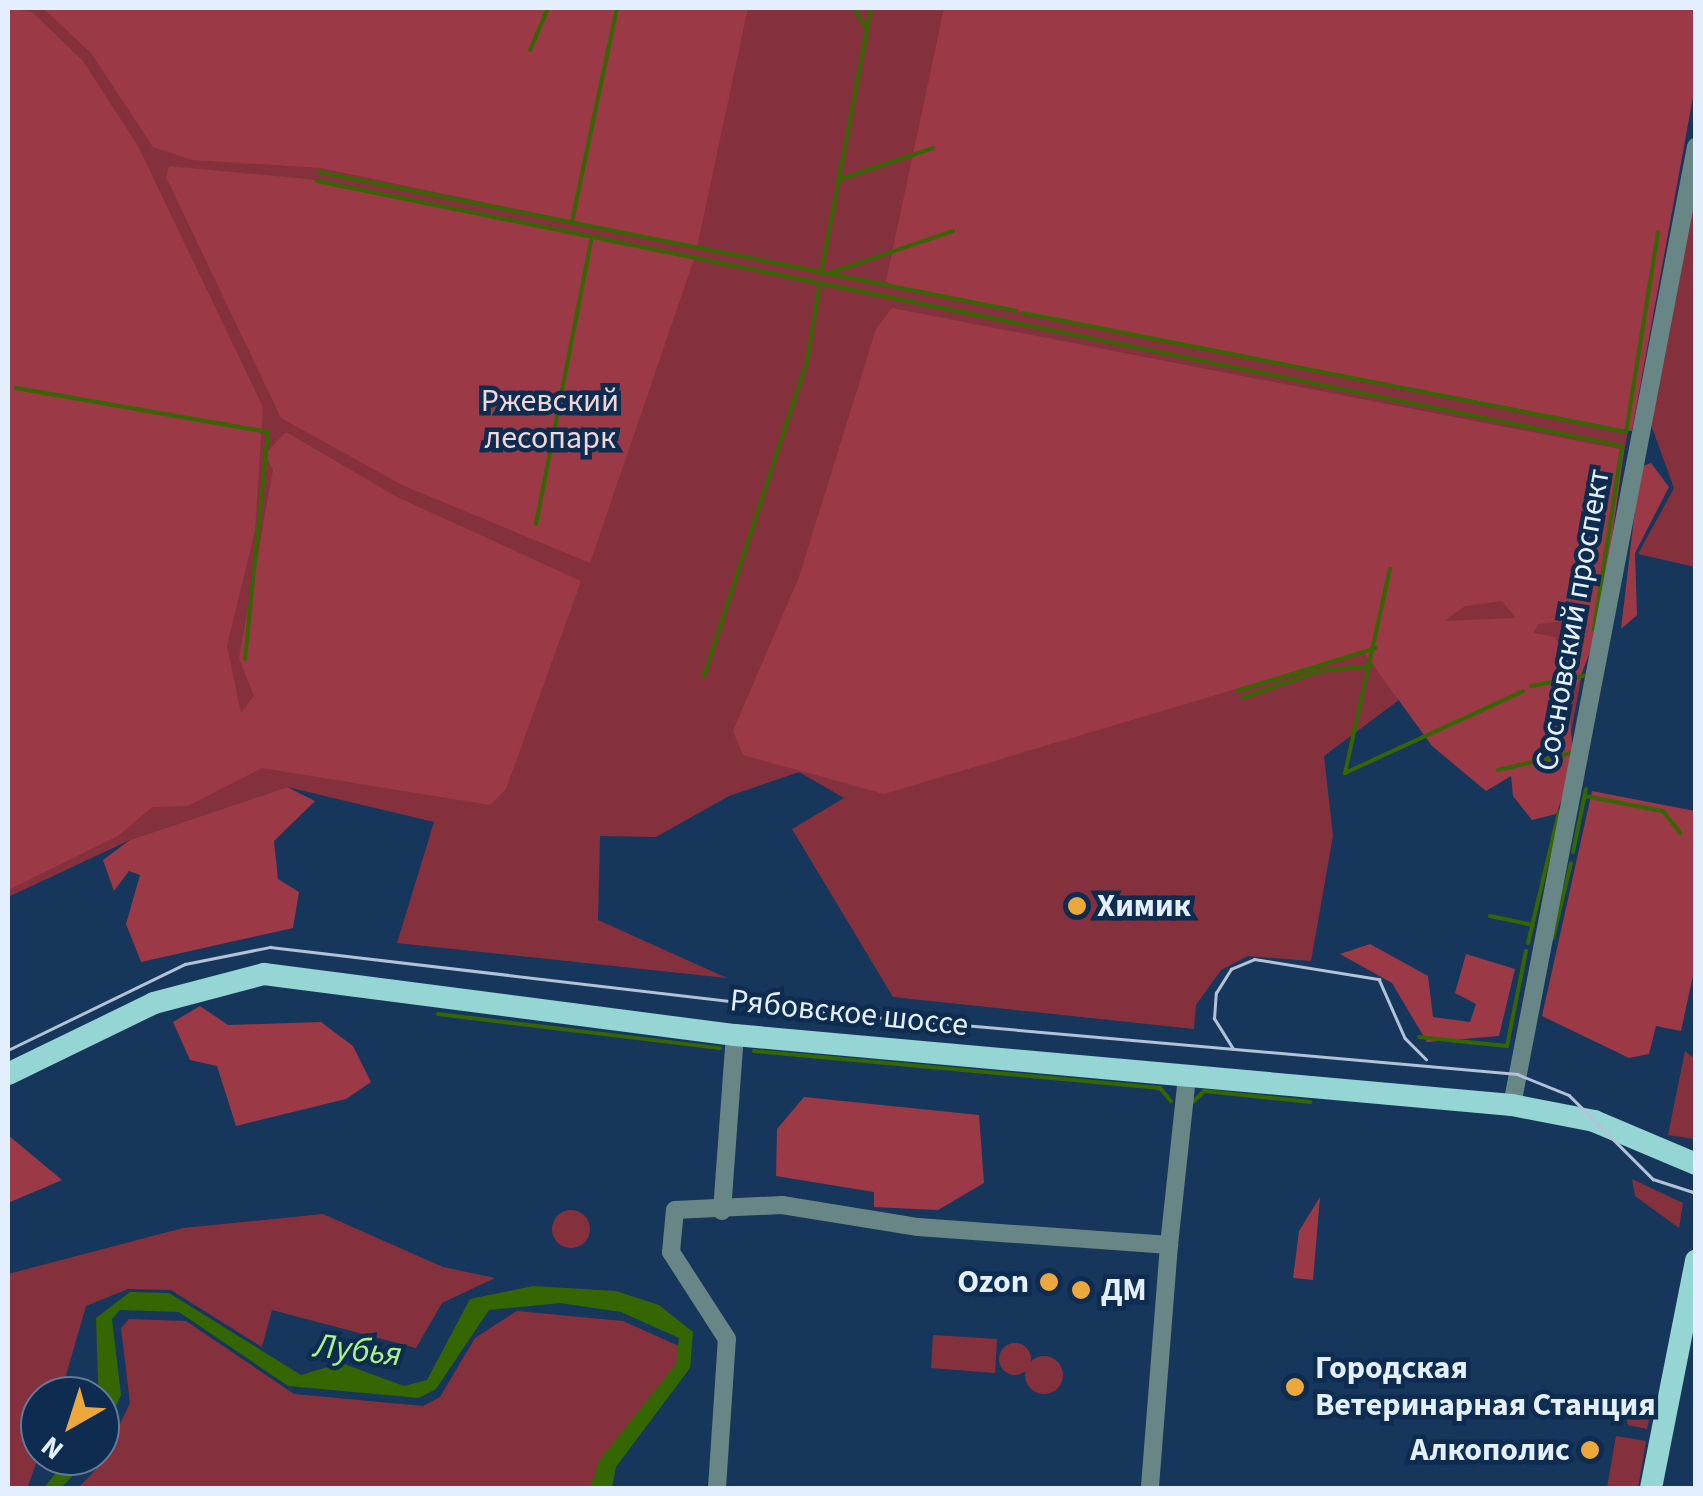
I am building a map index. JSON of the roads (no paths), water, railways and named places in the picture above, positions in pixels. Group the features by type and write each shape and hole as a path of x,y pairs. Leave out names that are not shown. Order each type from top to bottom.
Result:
{"main road":[{"name":"Рябовское шоссе","path":"8,1074 154,1003 264,974 735,1035 1512,1105 1594,1122 1696,1164"},
{"path":"1651,1488 1696,1260"},
{"path":"1666,1488 1696,1342"}],"street":[{"name":"Сосновский проспект","path":"1512,1105 1696,146"},
{"path":"722,1211 735,1035"},
{"path":"1150,1488 1187,1076"},
{"path":"716,1488 727,1339 672,1252 674,1210 722,1211 782,1205 918,1227 1169,1245"}],"waterway":[{"path":"530,50 548,8"},
{"path":"572,221 617,8"},
{"path":"854,8 867,29"},
{"path":"821,273 871,8"},
{"path":"838,180 933,148"},
{"path":"319,172 1016,311"},
{"path":"317,181 1622,446 1594,630"},
{"path":"830,273 953,231"},
{"path":"1023,313 1626,432 1658,233"},
{"path":"536,524 591,240"},
{"path":"704,676 807,361 819,288"},
{"path":"16,388 268,432 245,659"},
{"path":"1345,773 1390,569"},
{"path":"1237,691 1376,648"},
{"path":"1243,698 1319,671 1372,666"},
{"path":"1531,686 1588,675"},
{"path":"1345,773 1523,691"},
{"path":"1498,770 1571,753"},
{"path":"1573,852 1586,789"},
{"path":"1585,796 1663,811 1680,833"},
{"path":"1528,943 1559,812"},
{"path":"1553,938 1571,863"},
{"path":"1490,916 1533,925"},
{"path":"1419,1037 1507,1046 1526,951"},
{"path":"438,1014 720,1048"},
{"path":"754,1051 1160,1088 1171,1101"},
{"path":"1193,1102 1204,1091 1310,1102"}],"tram line":[{"path":"8,1050 185,964 270,947 850,1015 1517,1074 1569,1095 1653,1179 1696,1193"},
{"path":"1233,1049 1214,1019 1216,993 1231,969 1254,959 1379,979 1405,1038 1426,1059"}],"place":[{"name":"Химик","path":"1077,906"},
{"name":"Ozon","path":"1049,1282"},
{"name":"ДМ","path":"1081,1290"},
{"name":"Городская Ветеринарная Станция","path":"1295,1387"},
{"name":"Алкополис","path":"1590,1450"}],"park label":[{"name":"Ржевский лесопарк","path":"550,420"}],"water label":[{"name":"Лубья","path":"358,1350"}]}
